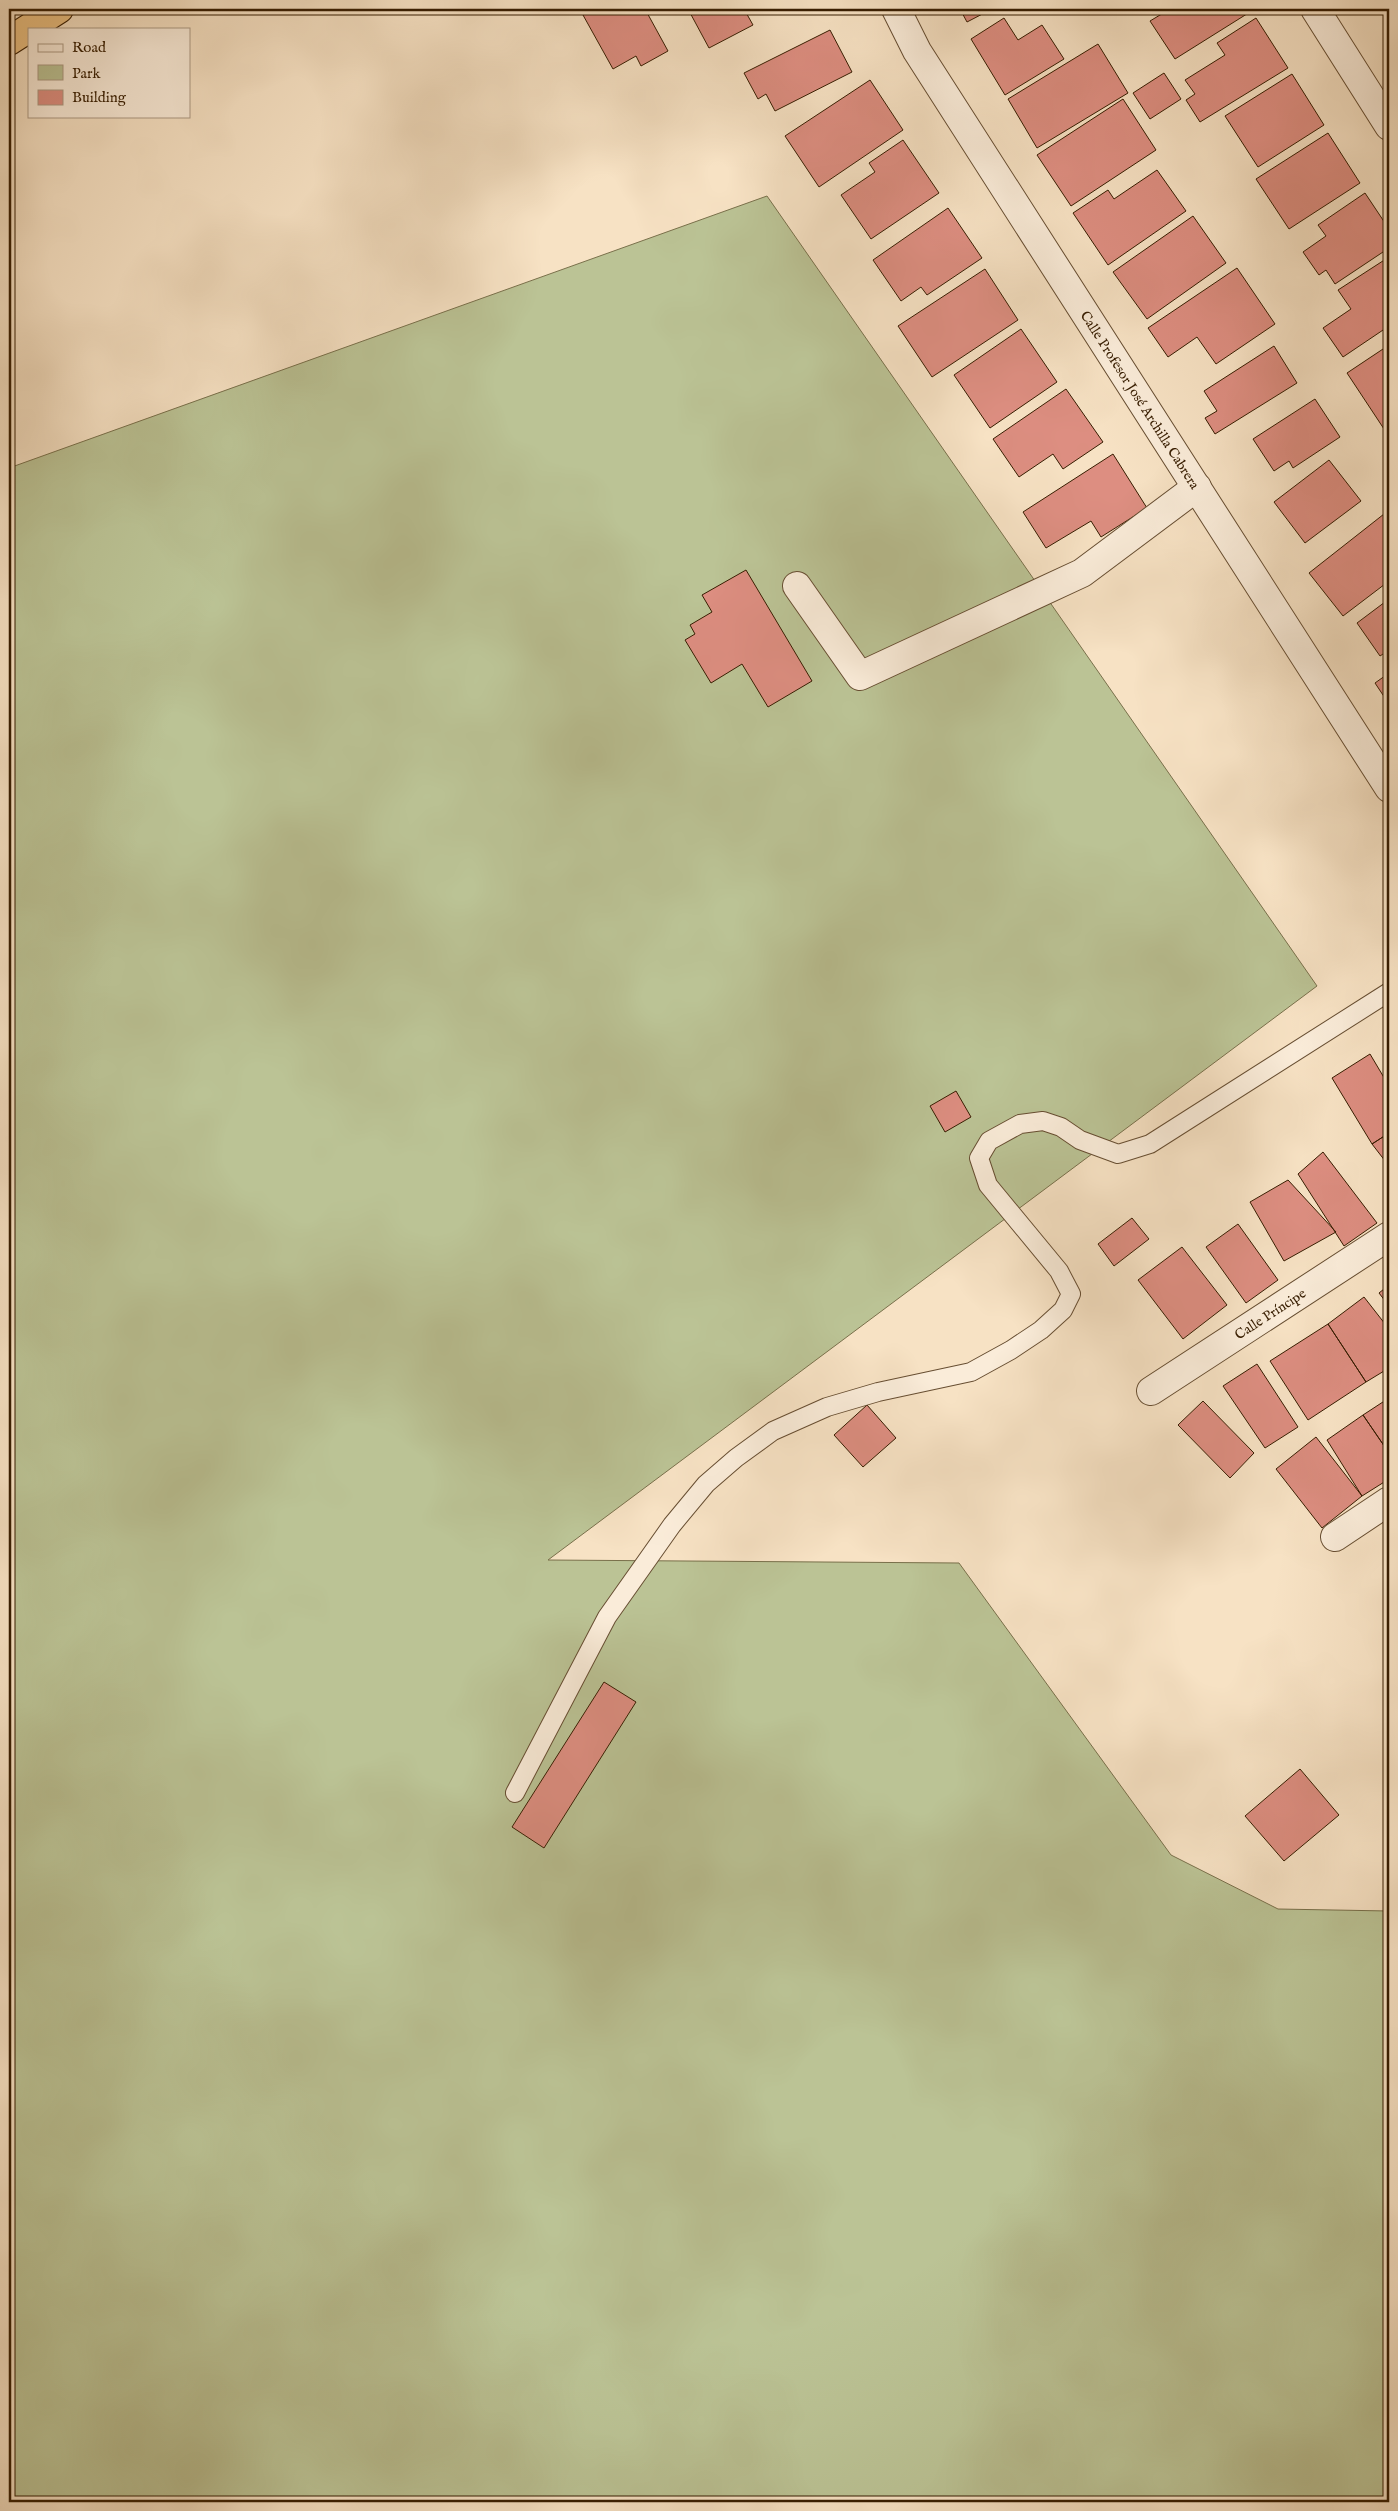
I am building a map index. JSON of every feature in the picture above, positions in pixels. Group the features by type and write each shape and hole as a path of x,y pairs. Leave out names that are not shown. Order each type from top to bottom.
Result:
{"highway":[{"path":"29,28 59,9"},
{"path":"9,41 28,29"}],"street":[{"name":"Calle Profesor José Archilla Cabrera","path":"896,9 918,51 1389,788"},
{"path":"1315,9 1389,126"},
{"path":"797,586 860,676 1082,573 1196,487"},
{"name":"Calle Príncipe","path":"1151,1391 1389,1236"},
{"path":"1336,1537 1389,1501"}],"lane":[{"path":"515,1793 607,1617 672,1525 706,1484 773,1431 827,1407 878,1392 971,1372 1011,1350 1041,1330 1063,1310 1071,1294 1059,1271 988,1184 979,1158 989,1142 1020,1124 1043,1121 1060,1127 1080,1140 1118,1154 1150,1144 1389,992"}],"green space":[{"path":"767,196 1317,986 548,1560 959,1563 1171,1855 1278,1909 1389,1911 1389,2502 9,2502 9,468"}],"building":[{"path":"593,9 645,9 668,51 641,66 636,56 613,69 583,15"},
{"path":"688,9 744,9 753,25 709,48"},
{"path":"960,9 992,9 967,22"},
{"path":"1170,9 1248,9 1250,12 1175,59 1150,21"},
{"path":"1004,18 1018,40 1042,25 1064,59 1005,95 971,39"},
{"path":"1256,18 1288,68 1200,122 1186,100 1195,94 1185,80 1225,55 1217,43"},
{"path":"830,30 852,72 775,111 766,94 758,99 744,73"},
{"path":"1098,44 1128,93 1037,148 1008,99"},
{"path":"1164,73 1181,99 1150,119 1133,93"},
{"path":"1292,74 1324,125 1258,167 1225,116"},
{"path":"870,80 903,130 819,187 785,136"},
{"path":"1123,99 1156,150 1071,206 1037,155"},
{"path":"1328,133 1360,183 1289,229 1256,179"},
{"path":"903,140 939,193 871,239 841,195 875,172 869,163"},
{"path":"1157,170 1186,211 1108,265 1073,213 1108,190 1114,199"},
{"path":"1365,193 1389,229 1389,248 1335,284 1326,270 1319,275 1303,252 1326,236 1318,225"},
{"path":"948,208 982,258 927,295 921,287 901,301 873,260"},
{"path":"1193,216 1226,263 1147,319 1113,272"},
{"path":"1389,257 1389,326 1343,357 1323,328 1351,309 1338,290"},
{"path":"1237,268 1275,324 1216,364 1197,337 1168,357 1148,328"},
{"path":"985,269 1018,320 932,377 898,326"},
{"path":"1021,329 1057,382 990,428 954,375"},
{"path":"1389,345 1389,425 1384,429 1347,373"},
{"path":"1274,346 1297,383 1215,434 1205,418 1217,411 1204,391"},
{"path":"1066,389 1103,442 1063,469 1053,454 1019,477 993,439"},
{"path":"1315,399 1340,437 1293,468 1289,461 1274,471 1253,439"},
{"path":"1113,454 1147,508 1101,537 1091,521 1046,548 1023,512"},
{"path":"1329,460 1361,501 1305,543 1274,502"},
{"path":"1384,514 1389,520 1389,581 1343,616 1309,573"},
{"path":"746,570 812,681 768,707 742,664 711,683 685,640 695,634 690,625 712,612 702,595"},
{"path":"1389,599 1389,650 1380,656 1357,623"},
{"path":"1389,673 1389,704 1375,683"},
{"path":"1370,1054 1389,1086 1389,1133 1372,1144 1332,1078"},
{"path":"956,1091 971,1117 945,1132 930,1106"},
{"path":"1389,1133 1389,1166 1372,1144"},
{"path":"1323,1152 1377,1223 1344,1246 1298,1174"},
{"path":"1288,1180 1336,1232 1284,1261 1250,1202"},
{"path":"1132,1218 1149,1239 1114,1266 1098,1244"},
{"path":"1238,1224 1278,1280 1246,1303 1206,1247"},
{"path":"1182,1247 1227,1305 1183,1339 1138,1280"},
{"path":"1389,1285 1389,1306 1379,1293"},
{"path":"1364,1297 1389,1329 1389,1368 1366,1382 1328,1324"},
{"path":"1328,1324 1366,1382 1308,1420 1270,1361"},
{"path":"1257,1364 1298,1427 1265,1448 1223,1386"},
{"path":"1389,1398 1389,1453 1363,1415"},
{"path":"1203,1401 1254,1453 1230,1478 1178,1425"},
{"path":"867,1405 896,1438 863,1467 834,1435"},
{"path":"1363,1415 1389,1453 1389,1479 1362,1496 1327,1440"},
{"path":"1316,1437 1362,1496 1322,1528 1276,1469"},
{"path":"604,1682 636,1702 544,1848 512,1827"},
{"path":"1300,1769 1339,1815 1284,1861 1245,1816"}]}
